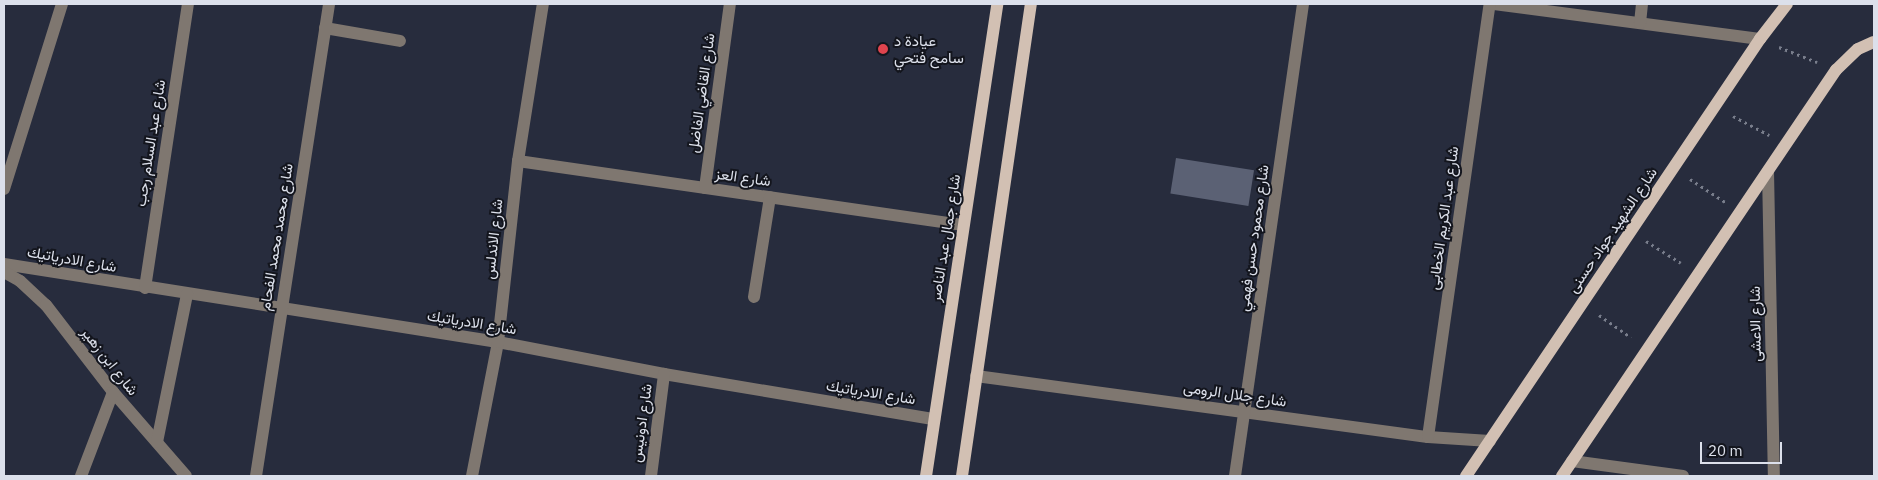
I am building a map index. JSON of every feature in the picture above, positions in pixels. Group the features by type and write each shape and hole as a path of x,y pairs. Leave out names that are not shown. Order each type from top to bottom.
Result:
{"main road":[{"name":"شارع جمال عبد الناصر","path":"926,476 997,4"},
{"path":"962,476 1031,4"},
{"name":"شارع الشهيد جواد حسنى","path":"1466,476 1760,39 1787,4"},
{"path":"1562,476 1836,70 1858,50 1874,42"}],"street":[{"path":"4,189 62,4"},
{"name":"شارع عبد السلام رجب","path":"144,288 188,4"},
{"name":"شارع محمد محمد الفحام","path":"256,476 329,4"},
{"name":"شارع الاندلس","path":"472,476 498,342 518,161 543,4"},
{"name":"شارع القاضي الفاضل","path":"705,188 730,4"},
{"name":"شارع محمود حسن فهمي","path":"1235,476 1303,4"},
{"name":"شارع عبد الكريم الخطابى","path":"1428,437 1490,4"},
{"path":"1494,4 1760,39"},
{"path":"1640,23 1642,4"},
{"path":"325,28 400,41"},
{"name":"شارع العز","path":"518,161 963,225"},
{"name":"شارع الاعشى","path":"1768,171 1774,476"},
{"path":"754,297 770,197"},
{"name":"شارع الادرياتيك","path":"4,264 144,288 282,307 498,342 664,374 934,419"},
{"name":"شارع ابن زهير","path":"4,272 20,281 46,305 113,392 186,476"},
{"path":"156,442 187,294"},
{"name":"شارع ادونيس","path":"651,476 664,374"},
{"name":"شارع جلال الرومى","path":"976,376 1428,437 1490,441"},
{"path":"82,476 113,392"},
{"path":"1572,462 1605,471 1683,476"}],"path":[{"path":"1760,39 1836,70"},
{"path":"1715,106 1786,144"},
{"path":"1673,168 1740,212"},
{"path":"1631,231 1698,275"},
{"path":"1582,304 1648,348"}],"building":[{"path":"1176,158 1254,170 1248,206 1170,194"}],"place":[{"name":"عيادة د سامح فتحي","path":"883,49"}]}
